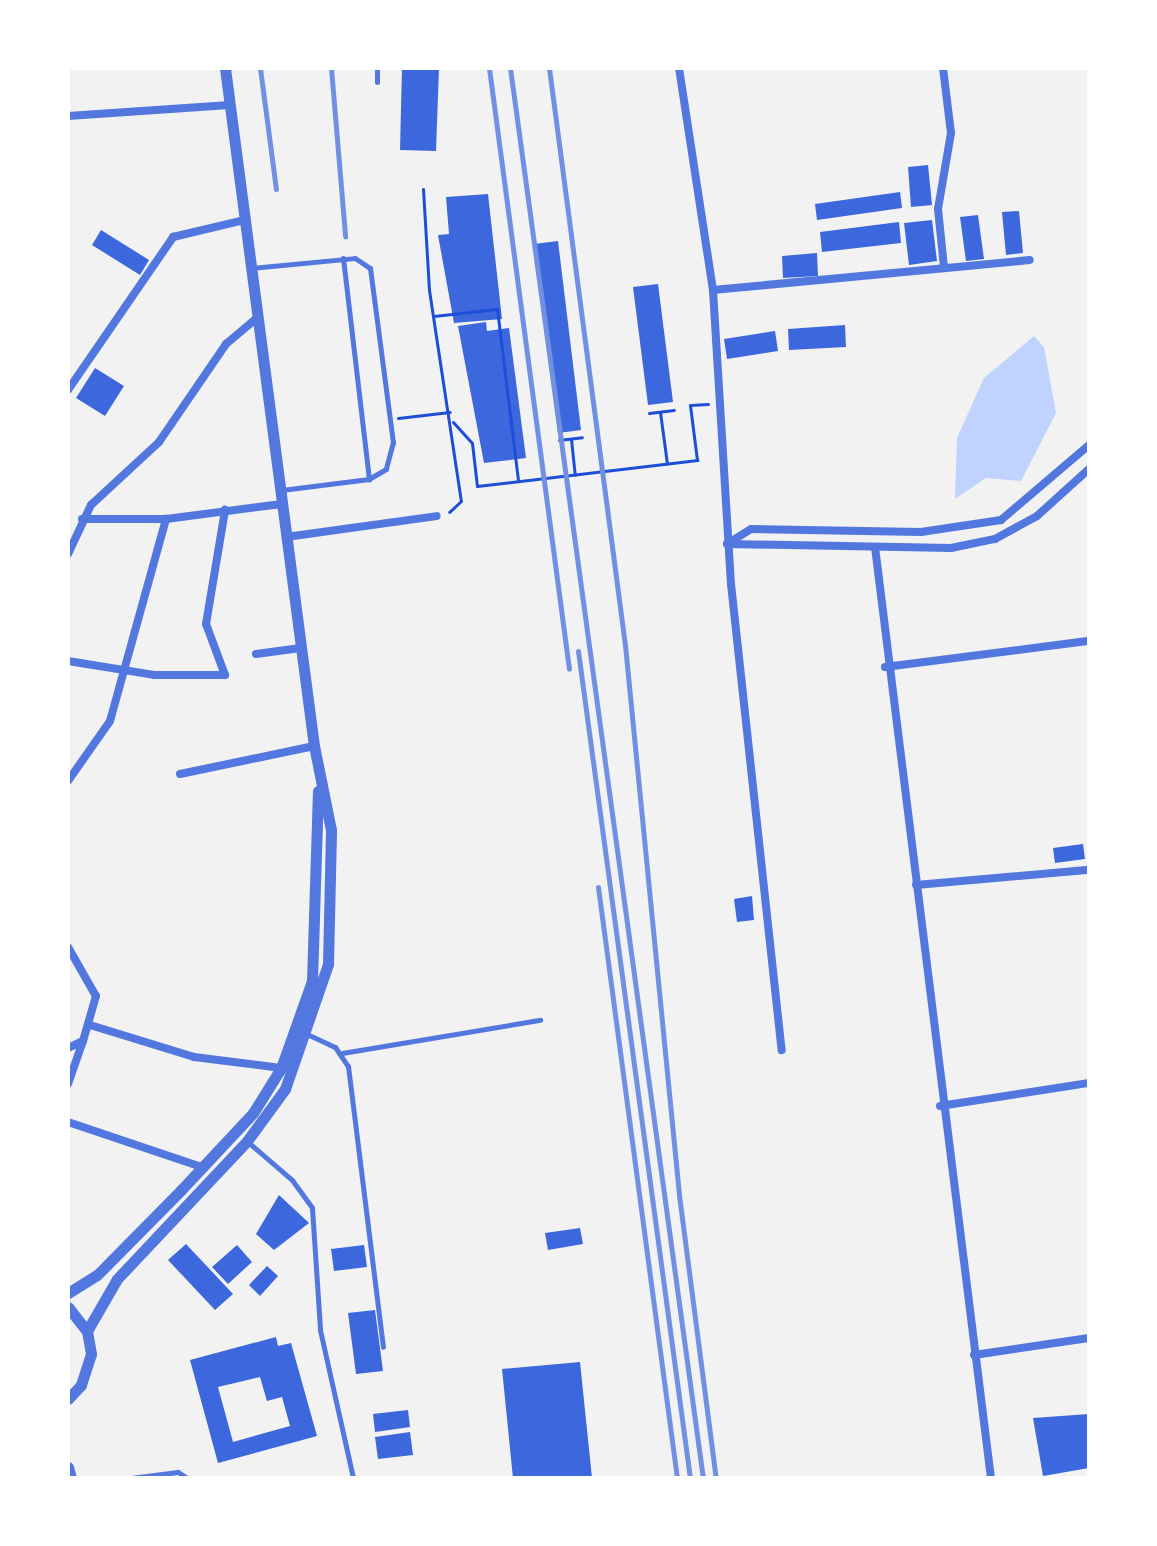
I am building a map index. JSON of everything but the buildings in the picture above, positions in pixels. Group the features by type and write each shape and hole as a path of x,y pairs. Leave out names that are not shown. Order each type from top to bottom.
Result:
{"street":[{"path":"87,1331 117,1279 247,1141 285,1089 309,1035 326,976 333,905 331,830 318,775 225,68"},
{"path":"679,68 713,290 727,544 782,1050"},
{"path":"943,68 951,133 938,209 944,267"},
{"path":"68,116 230,105"},
{"path":"68,390 173,237 245,220"},
{"path":"713,290 1030,260"},
{"path":"68,554 71,535 82,519 159,442 226,344 256,319"},
{"path":"727,544 751,529 921,532 1001,520 1089,445"},
{"path":"727,544 951,548 995,539 1037,516 1089,469"},
{"path":"82,519 166,519 282,504"},
{"path":"68,661 123,669 225,675 206,624 225,510"},
{"path":"286,537 437,516"},
{"path":"68,781 105,733 166,519"},
{"path":"875,547 885,667 916,885 940,1106 991,1478"},
{"path":"885,667 1089,641"},
{"path":"256,654 301,648"},
{"path":"180,774 314,746"},
{"path":"68,1293 97,1275 202,1167 253,1113 281,1068 312,981 318,775"},
{"path":"916,885 1089,870"},
{"path":"68,947 95,984 90,1025 68,1084"},
{"path":"90,1025 194,1057 281,1068"},
{"path":"68,1048 83,1041"},
{"path":"940,1106 1089,1083"},
{"path":"68,1122 202,1167"},
{"path":"68,1307 87,1331 91,1354 81,1385 68,1399"},
{"path":"974,1355 1089,1338"},
{"path":"68,1467 71,1478"}],"lane":[{"path":"377,68 377,82"},
{"path":"251,268 343,258 370,268 390,419 392,454 386,469 369,479 280,490"},
{"path":"343,258 369,479"},
{"path":"309,1035 342,1053 540,1020"},
{"path":"342,1053 383,1347"},
{"path":"247,1141 292,1180 312,1208 320,1330 353,1478"},
{"path":"131,1478 178,1472 187,1478"}],"path":[{"path":"423,189 434,316 452,412 461,501 437,516"},
{"path":"434,316 497,309 518,481"},
{"path":"453,422 472,443 477,486 697,460 690,405"},
{"path":"649,413 674,410"},
{"path":"390,419 452,412"},
{"path":"660,412 667,464"},
{"path":"559,440 582,437"},
{"path":"571,439 575,475"}],"water":[{"path":"1034,336 1044,347 1056,413 1021,481 986,478 955,499 957,438 984,378"}],"railway":[{"path":"260,68 276,189"},
{"path":"331,68 345,236"},
{"path":"489,68 569,669"},
{"path":"510,68 703,1478"},
{"path":"549,68 625,645 679,1195 716,1478"},
{"path":"578,651 690,1478"},
{"path":"598,887 677,1478"}]}
